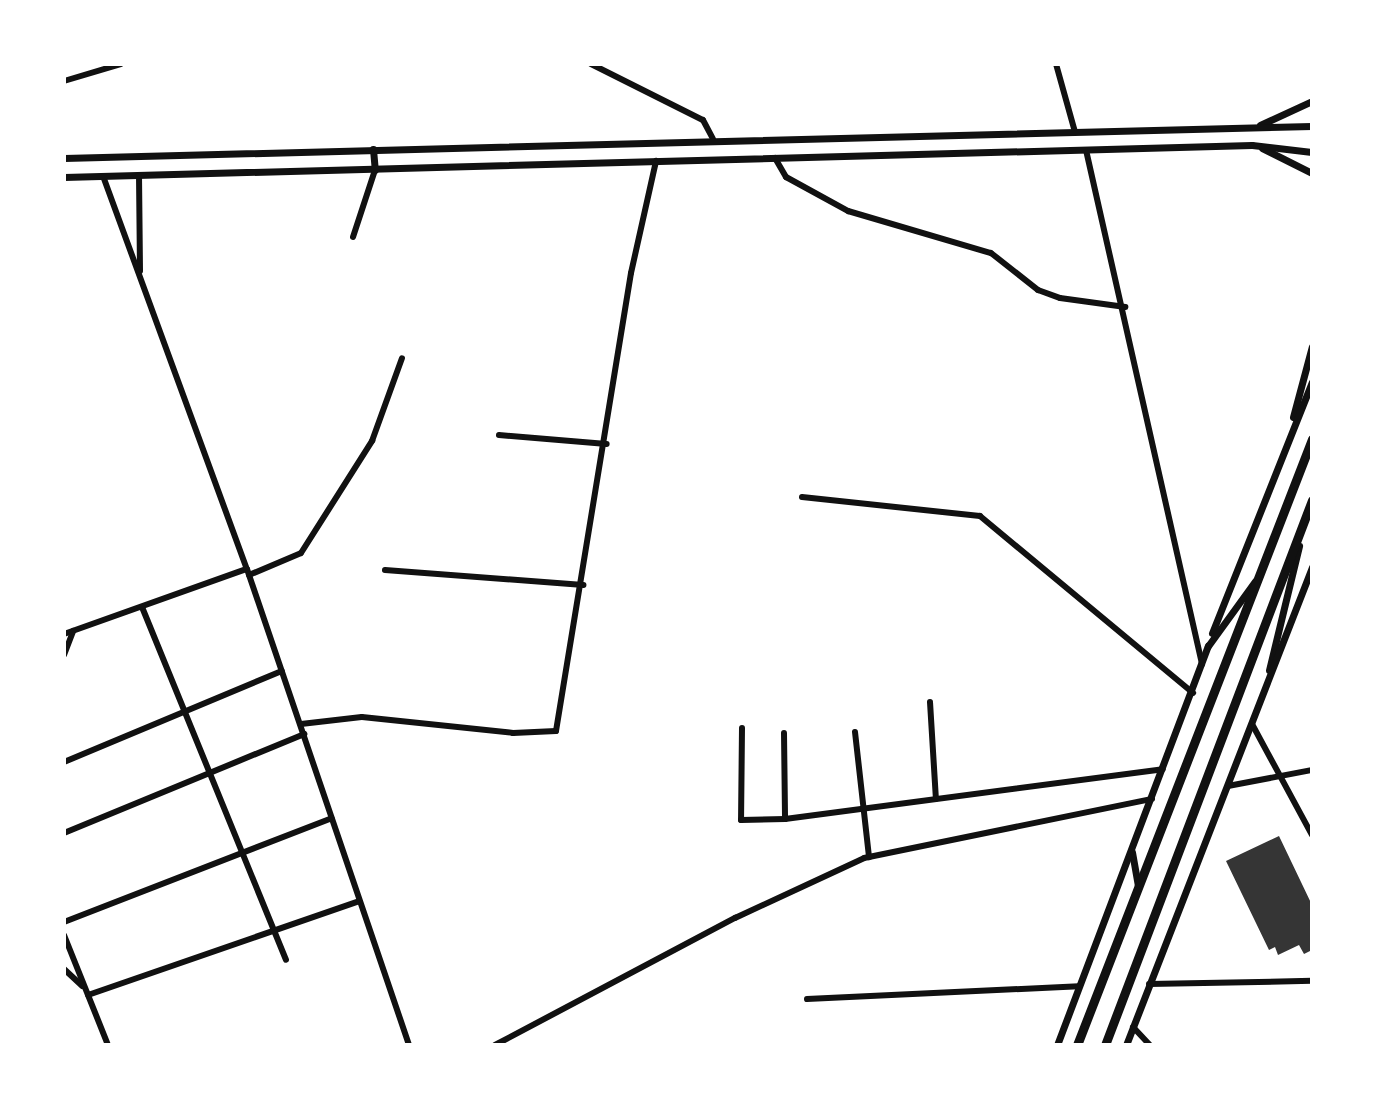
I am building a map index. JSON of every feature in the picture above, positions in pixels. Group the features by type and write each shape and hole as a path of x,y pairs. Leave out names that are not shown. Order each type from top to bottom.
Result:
{"main road":[{"path":"1077,1045 1312,439"},
{"path":"1105,1045 1312,500"}],"street":[{"path":"64,81 121,64"},
{"path":"591,64 703,120 713,139"},
{"path":"1056,64 1075,132"},
{"path":"1251,128 1312,101"},
{"path":"64,158 1312,126"},
{"path":"1252,145 1289,158 1312,173"},
{"path":"64,177 1252,145 1312,152"},
{"path":"353,237 375,170 373,149"},
{"path":"1086,150 1125,307 1202,664"},
{"path":"775,158 786,177 848,211 991,253 1038,290 1060,298 1125,307"},
{"path":"301,724 362,717 551,734 557,728 607,444 631,273 656,161"},
{"path":"139,175 140,278"},
{"path":"103,176 248,572 409,1045"},
{"path":"1290,435 1312,346"},
{"path":"64,634 301,553 372,441 402,358"},
{"path":"1057,1045 1312,382"},
{"path":"499,435 607,444"},
{"path":"802,497 980,516 1193,693"},
{"path":"1262,699 1305,518"},
{"path":"1126,1045 1312,567"},
{"path":"385,570 583,585"},
{"path":"1208,646 1261,574"},
{"path":"142,607 286,960"},
{"path":"64,655 73,631"},
{"path":"64,762 282,671"},
{"path":"930,702 936,799"},
{"path":"1252,724 1312,835"},
{"path":"742,728 741,820 785,819 1163,769"},
{"path":"855,732 861,808 869,857"},
{"path":"784,733 785,819"},
{"path":"64,833 304,734"},
{"path":"1228,786 1312,770"},
{"path":"495,1045 735,918 869,857 1152,799"},
{"path":"64,922 332,818"},
{"path":"1132,849 1138,887"},
{"path":"87,992 359,901"},
{"path":"64,935 108,1045"},
{"path":"64,969 87,992"},
{"path":"1149,984 1312,981"},
{"path":"807,999 1079,986"},
{"path":"1133,1027 1150,1045"}],"building":[{"path":"1279,836 1312,905 1312,950 1304,954 1299,945 1278,955 1275,947 1269,950 1226,861"}]}
